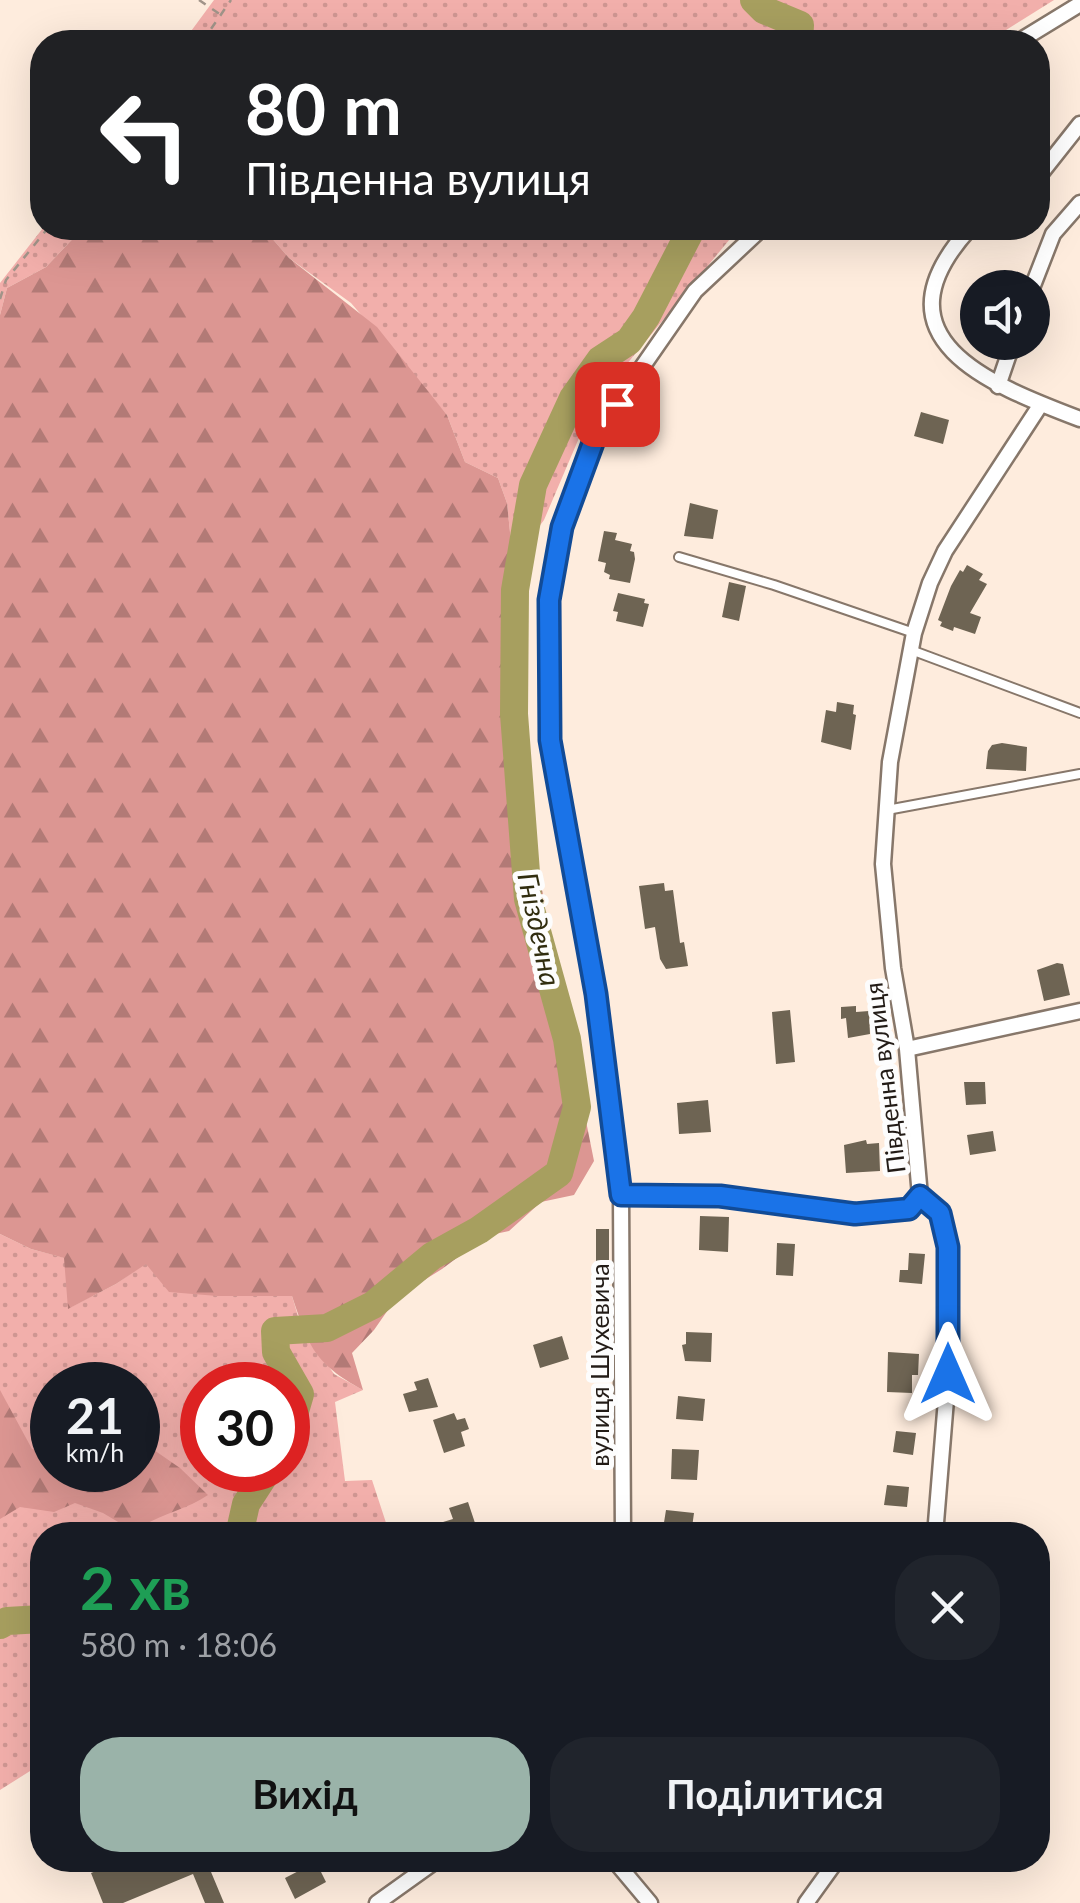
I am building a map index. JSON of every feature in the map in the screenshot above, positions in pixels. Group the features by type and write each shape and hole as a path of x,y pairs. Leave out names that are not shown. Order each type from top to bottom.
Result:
{"street":[{"path":"1038,30 1080,4"},
{"path":"1050,162 1080,124"},
{"path":"1039,270 1053,234 1080,203"},
{"name":"вулиця Шухевича","path":"623,1522 621,1195 596,994 550,740 549,600 562,527 597,432 696,291 749,240"},
{"path":"959,240 948,252 932,290 933,320 945,344 998,386 1080,419"},
{"path":"998,386 1007,360"},
{"name":"Південна вулиця","path":"621,1195 720,1196 855,1214 909,1209 920,1196 908,1049 893,968 885,881 890,762 914,633 944,551 1041,404"},
{"path":"908,1049 1080,1011"},
{"path":"920,1196 940,1213 948,1247 948,1374 937,1522"},
{"path":"377,1903 420,1872"},
{"path":"624,1872 650,1903"},
{"path":"806,1903 828,1872"}],"lane":[{"path":"678,558 774,585 914,633"},
{"path":"911,650 1080,713"},
{"path":"887,810 1080,774"}],"path":[{"path":"199,0 222,16"},
{"path":"211,30 232,0"},
{"path":"0,299 6,280 38,240"}],"shaded area":[{"path":"214,0 1054,0 1006,30 192,30"},
{"path":"34,240 72,240 46,267 7,288 0,315 0,283"},
{"path":"273,240 729,240 626,365 579,438 544,520 513,561 507,503 498,478 465,462 447,415 351,303 289,258"},
{"path":"0,1234 31,1249 65,1258 69,1308 146,1263 217,1296 292,1296 301,1326 334,1374 363,1390 335,1402 345,1481 372,1480 386,1522 30,1522 30,1771 0,1790"}],"green space":[{"path":"72,240 273,240 289,258 377,327 447,415 465,462 498,478 507,503 513,561 502,652 507,782 516,826 535,863 543,894 535,937 547,971 561,986 554,1032 575,1066 594,1161 574,1195 541,1202 509,1231 486,1236 397,1297 352,1353 363,1390 323,1362 309,1341 292,1296 169,1292 146,1264 68,1309 64,1258 31,1249 0,1234 0,315 7,288 46,267"},
{"path":"0,1390 30,1445 30,1492 160,1492 160,1454 180,1468 180,1492 208,1495 150,1522 118,1522 75,1503 54,1512 20,1507 0,1519"}],"building":[{"path":"921,412 949,420 943,444 914,436"},
{"path":"690,503 718,510 713,539 684,536"},
{"path":"604,531 617,533 615,540 632,544 630,551 635,559 630,583 609,579 610,575 604,572 606,563 598,561"},
{"path":"967,565 983,574 979,580 987,584 970,613 981,617 975,634 954,627 953,631 940,626 942,622 938,620 951,586"},
{"path":"729,582 746,586 739,621 722,617"},
{"path":"618,593 645,599 644,603 649,604 643,627 616,621 618,612 613,611"},
{"path":"837,702 854,705 851,750 821,742 826,710 836,712"},
{"path":"992,745 1027,747 1026,771 986,769 988,751"},
{"path":"664,883 665,891 673,890 680,943 684,942 688,966 666,969 660,959 655,927 645,929 639,886"},
{"path":"1063,964 1070,995 1044,1001 1037,970"},
{"path":"856,1006 856,1012 869,1011 870,1034 848,1038 841,1007"},
{"path":"790,1010 795,1062 776,1064 772,1012"},
{"path":"964,1082 985,1082 986,1104 966,1105"},
{"path":"708,1100 711,1132 679,1134 677,1103"},
{"path":"993,1131 996,1151 970,1155 967,1135"},
{"path":"866,1140 867,1144 879,1143 880,1171 846,1173 844,1145"},
{"path":"700,1216 729,1217 728,1252 699,1250"},
{"path":"596,1229 609,1229 609,1272 596,1272"},
{"path":"777,1243 795,1244 793,1276 776,1275"},
{"path":"909,1253 925,1254 922,1284 899,1282 900,1270 908,1270"},
{"path":"686,1332 712,1333 711,1362 685,1361 682,1345 686,1344"},
{"path":"562,1336 569,1359 540,1368 533,1345"},
{"path":"888,1352 919,1354 918,1375 912,1375 912,1393 887,1392"},
{"path":"428,1378 438,1407 409,1412 403,1394 417,1390 414,1382"},
{"path":"678,1396 705,1399 703,1421 676,1419"},
{"path":"454,1413 457,1420 465,1418 469,1429 461,1432 465,1446 444,1453 433,1420"},
{"path":"896,1431 916,1433 913,1455 893,1452"},
{"path":"672,1449 699,1450 697,1480 671,1479"},
{"path":"887,1485 909,1487 907,1507 884,1505"},
{"path":"468,1502 475,1522 443,1522 453,1519 449,1508"},
{"path":"666,1510 694,1513 693,1522 664,1522"},
{"path":"211,1872 224,1903 205,1903 193,1874 123,1903 103,1903 91,1873"},
{"path":"297,1872 321,1872 326,1882 295,1899 285,1878"}],"waterway":[{"name":"Гніздечна","path":"754,0 764,10 800,25 800,30"},
{"name":"Гніздечна","path":"282,1362 276,1352 275,1331 327,1328 373,1305 432,1256 479,1230 559,1173 577,1107 567,1039 528,899 514,714 515,590 533,485 573,398 600,360 629,341 646,317 686,240"},
{"name":"Гніздечна","path":"242,1522 254,1492"},
{"name":"Гніздечна","path":"0,1625 30,1620"}],"route":[{"path":"617,404 597,432 562,527 549,600 550,740 596,994 621,1195 720,1196 855,1214 909,1209 920,1196 940,1213 948,1247 948,1374"}]}
